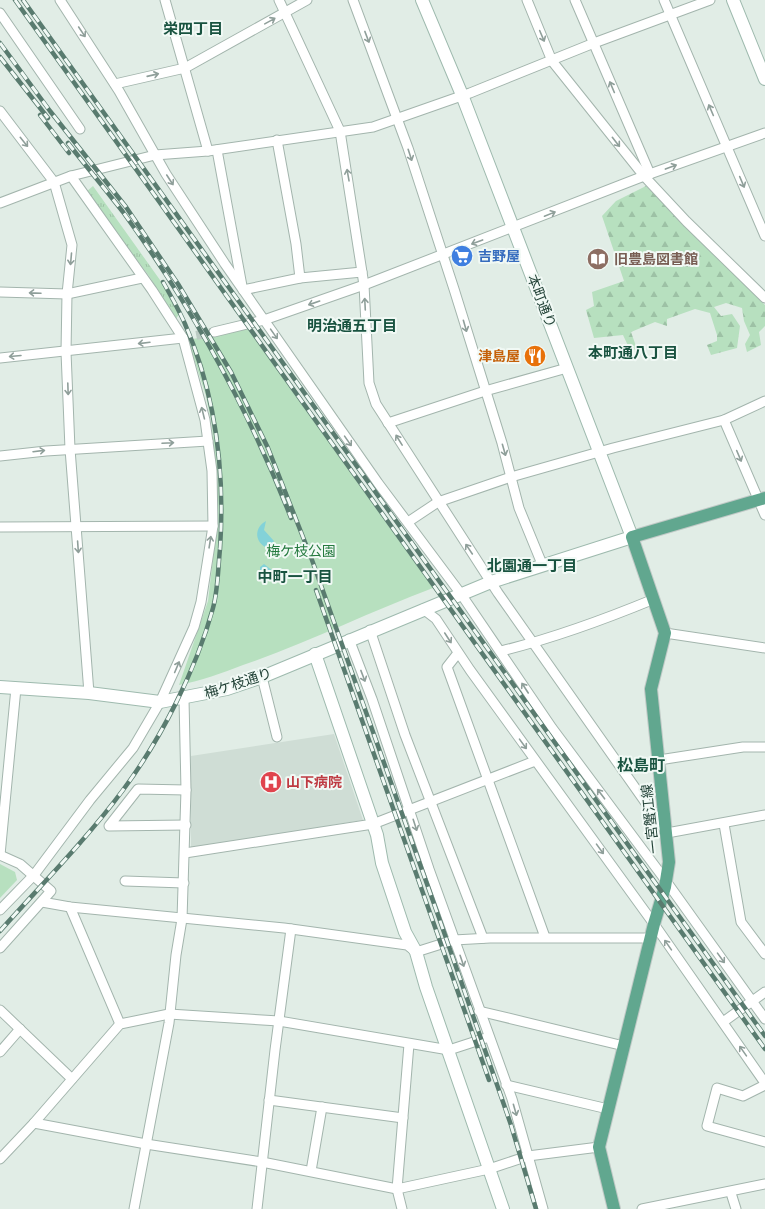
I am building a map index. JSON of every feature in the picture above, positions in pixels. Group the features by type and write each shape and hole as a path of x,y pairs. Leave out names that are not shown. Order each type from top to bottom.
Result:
{"main road":[{"path":"632,537 762,499"},
{"name":"一宮蟹江線","path":"614,1209 599,1147 666,881 669,862 651,689 664,633 654,599 632,537"}],"street":[{"path":"60,0 115,84 155,155 188,209 243,290 378,483 461,594 552,728 666,881 765,1019"},
{"path":"165,0 185,68 212,150 243,290"},
{"path":"279,0 286,12 340,130 364,285 369,383 376,404 438,502 491,582 534,643 551,671 667,832 724,824 765,815"},
{"path":"115,84 185,68 307,0"},
{"path":"353,0 398,118 512,477 519,508 542,564"},
{"name":"本町通り","path":"422,0 462,96 632,537"},
{"path":"527,0 552,61 686,221 765,298"},
{"path":"575,0 594,43 647,175"},
{"path":"664,0 765,236"},
{"path":"0,203 71,176 155,155 212,150 340,130 373,127 462,96 594,43 710,0"},
{"path":"733,0 765,79"},
{"path":"0,13 80,129"},
{"path":"0,112 54,182 72,245 67,294 66,352 70,449 89,693"},
{"path":"214,332 264,320 364,285 647,175 765,133"},
{"path":"277,140 296,244 300,278"},
{"path":"0,910 34,875 90,800 133,748 160,702 194,627 201,602 213,526 212,471 208,441 203,412 183,338 152,290 142,278 71,176"},
{"path":"243,290 300,278 362,272"},
{"path":"0,292 67,294 142,278"},
{"path":"0,358 66,352 183,338"},
{"path":"388,423 485,391 567,368"},
{"path":"408,522 438,502 512,477 600,452 724,420 765,401"},
{"path":"724,420 762,499 765,516"},
{"path":"0,456 70,449 208,441"},
{"path":"0,527 213,526"},
{"name":"梅ケ枝通り","path":"0,687 89,693 160,702 184,699 227,689 262,677 370,630 491,582 542,564 632,537"},
{"path":"501,651 534,643 592,625 654,599"},
{"path":"422,609 436,620 535,761 654,924 765,1084 744,1096 716,1088 707,1126 765,1142"},
{"path":"370,630 404,735 484,938"},
{"path":"664,633 765,648"},
{"path":"349,640 372,698 454,940 506,1085 543,1209"},
{"path":"458,653 447,667 545,937"},
{"path":"315,654 373,824 386,877 405,932 416,952 426,987 502,1209"},
{"path":"262,677 277,737"},
{"path":"0,948 51,891 20,864 0,855 16,688"},
{"path":"134,1209 169,1014 182,919 186,825 184,699"},
{"path":"659,760 742,747 765,747"},
{"path":"185,853 373,824 410,811 487,778 535,761"},
{"path":"186,790 138,789 109,826 186,825"},
{"path":"724,824 741,922 765,954"},
{"path":"125,881 184,884"},
{"path":"42,902 70,907 291,929 406,945 416,952"},
{"path":"70,907 120,1024"},
{"path":"257,1209 278,1021 291,929"},
{"path":"416,952 454,940 484,938 545,937 624,940 651,938"},
{"path":"723,1022 765,992"},
{"path":"0,1010 72,1079"},
{"path":"479,1010 624,1046"},
{"path":"0,1159 34,1123 120,1024 169,1014 278,1021 448,1050 489,1037"},
{"path":"0,1052 20,1029"},
{"path":"402,1209 397,1189 409,1044"},
{"path":"506,1085 608,1110"},
{"path":"269,1100 403,1118"},
{"path":"311,1171 322,1107"},
{"path":"34,1123 146,1144 262,1162 397,1189 489,1169 528,1156 599,1147"},
{"path":"642,1209 765,1184"},
{"path":"730,1192 736,1209"}],"shaded area":[{"name":"山下病院","path":"334,734 363,820 191,848 191,756"}],"green space":[{"path":"93,186 160,280 179,314 176,319 149,276 86,192"},
{"path":"646,186 765,305 765,326 759,332 761,345 747,352 745,344 750,335 744,321 742,308 726,303 714,307 721,316 732,314 740,326 737,348 711,355 707,345 717,341 717,335 710,313 695,309 667,319 667,326 655,322 631,332 637,349 630,350 623,335 594,338 586,310 594,306 592,292 624,281 602,216 616,201"},
{"name":"梅ケ枝公園","path":"247,328 433,588 267,656 211,676 179,685 208,601 218,516 212,427 206,396 188,340"},
{"path":"0,864 15,872 17,880 0,898"}],"water":[{"path":"266,521 264,530 274,541 272,544 265,547 259,541 257,534 262,524"},
{"path":"264,564 273,571 278,571 282,568 281,576 277,579 267,580 260,573 260,567"}],"tunnel":[{"path":"183,338 214,332"}],"railway":[{"path":"15,0 765,1049"},
{"path":"23,0 765,1036"},
{"path":"0,43 50,111 126,207 178,284 231,372 268,448 312,560 438,915 511,1125 536,1209"},
{"path":"0,57 48,118"},
{"path":"40,115 69,153"},
{"path":"68,143 123,212 172,284 195,322 217,360 257,438 291,518"},
{"path":"0,931 109,809 151,749 187,679 206,632 213,608 218,579 221,520 221,492 216,435 211,406 196,351 183,319 163,282"},
{"path":"316,590 489,1080"}],"place":[{"name":"吉野屋","path":"462,256"},
{"name":"旧豊島図書館","path":"598,259"},
{"name":"津島屋","path":"535,356"},
{"name":"山下病院","path":"271,782"}],"district":[{"name":"栄四丁目","path":"193,29"},
{"name":"明治通五丁目","path":"352,326"},
{"name":"本町通八丁目","path":"633,353"},
{"name":"北園通一丁目","path":"532,566"},
{"name":"中町一丁目","path":"295,577"},
{"name":"松島町","path":"641,765"}]}
